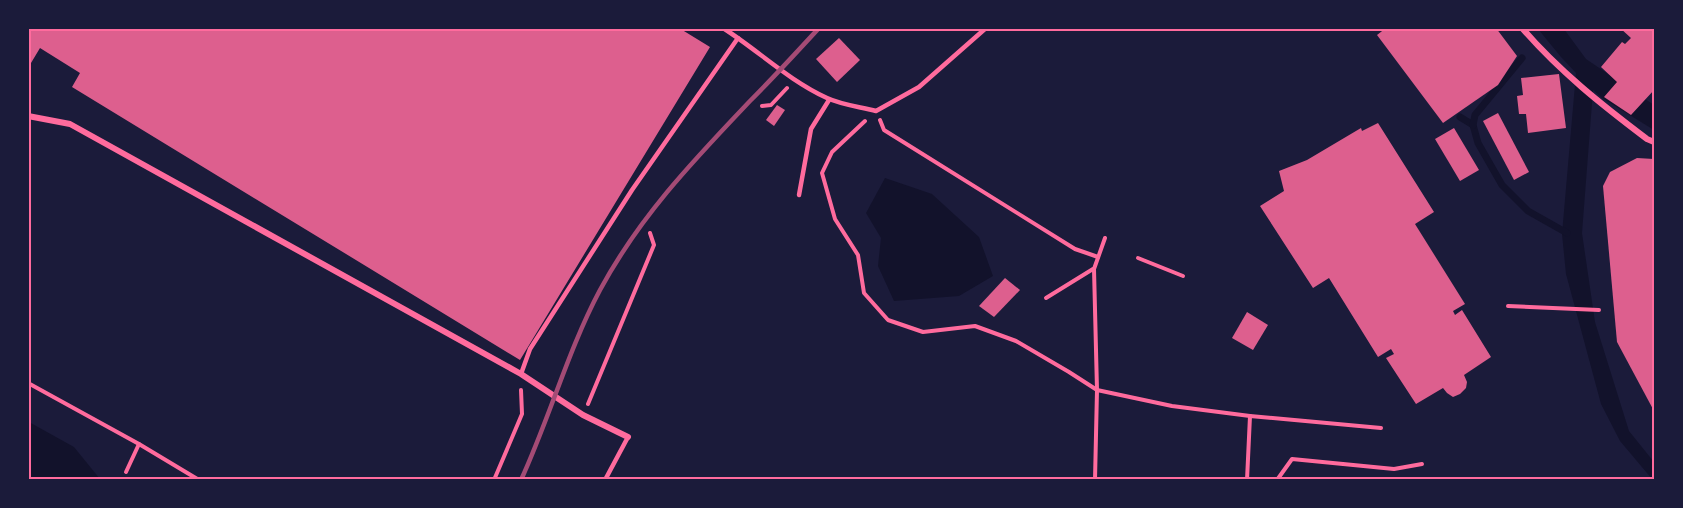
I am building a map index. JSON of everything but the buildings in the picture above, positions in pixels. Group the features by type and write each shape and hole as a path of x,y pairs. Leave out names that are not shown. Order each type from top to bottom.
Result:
{"street":[{"path":"1522,28 1540,50 1602,105 1654,142"},
{"path":"28,116 70,124 521,374 583,415 628,437"}],"lane":[{"path":"723,28 794,81 829,100 876,111 919,87 986,28"},
{"path":"521,374 530,349 632,190 738,38"},
{"path":"799,195 811,129 829,100"},
{"path":"605,480 628,437"}],"path":[{"path":"762,106 771,105 787,88"},
{"path":"1098,257 1075,249 884,130 876,111 832,152 822,173 835,219 858,255 864,293 888,320 923,332 975,326 1016,341 1097,390 1173,406 1250,416 1381,428"},
{"path":"583,415 654,245 650,233"},
{"path":"1095,480 1097,390 1094,269 1105,238"},
{"path":"1138,258 1183,276"},
{"path":"1046,298 1094,269"},
{"path":"1508,306 1599,310"},
{"path":"494,480 522,414 521,374"},
{"path":"28,383 200,480"},
{"path":"1247,480 1250,416"},
{"path":"126,472 139,444"},
{"path":"1277,480 1292,459 1394,469 1422,464"}],"shaded area":[{"path":"1538,29 1564,29 1586,59 1654,105 1654,130 1593,90 1582,233 1595,322 1629,431 1654,462 1654,479 1620,441 1601,404 1566,274 1562,234 1576,73"},
{"path":"885,178 932,194 979,237 993,276 959,296 894,301 878,266 881,238 866,213"},
{"path":"29,422 74,447 100,479 29,479"}],"waterway":[{"path":"1473,125 1475,115 1522,58"},
{"path":"1460,117 1473,125 1478,143 1502,185 1528,211 1567,233"}],"railway":[{"path":"521,480 589,313 600,290 632,238 688,168 819,28"}]}
